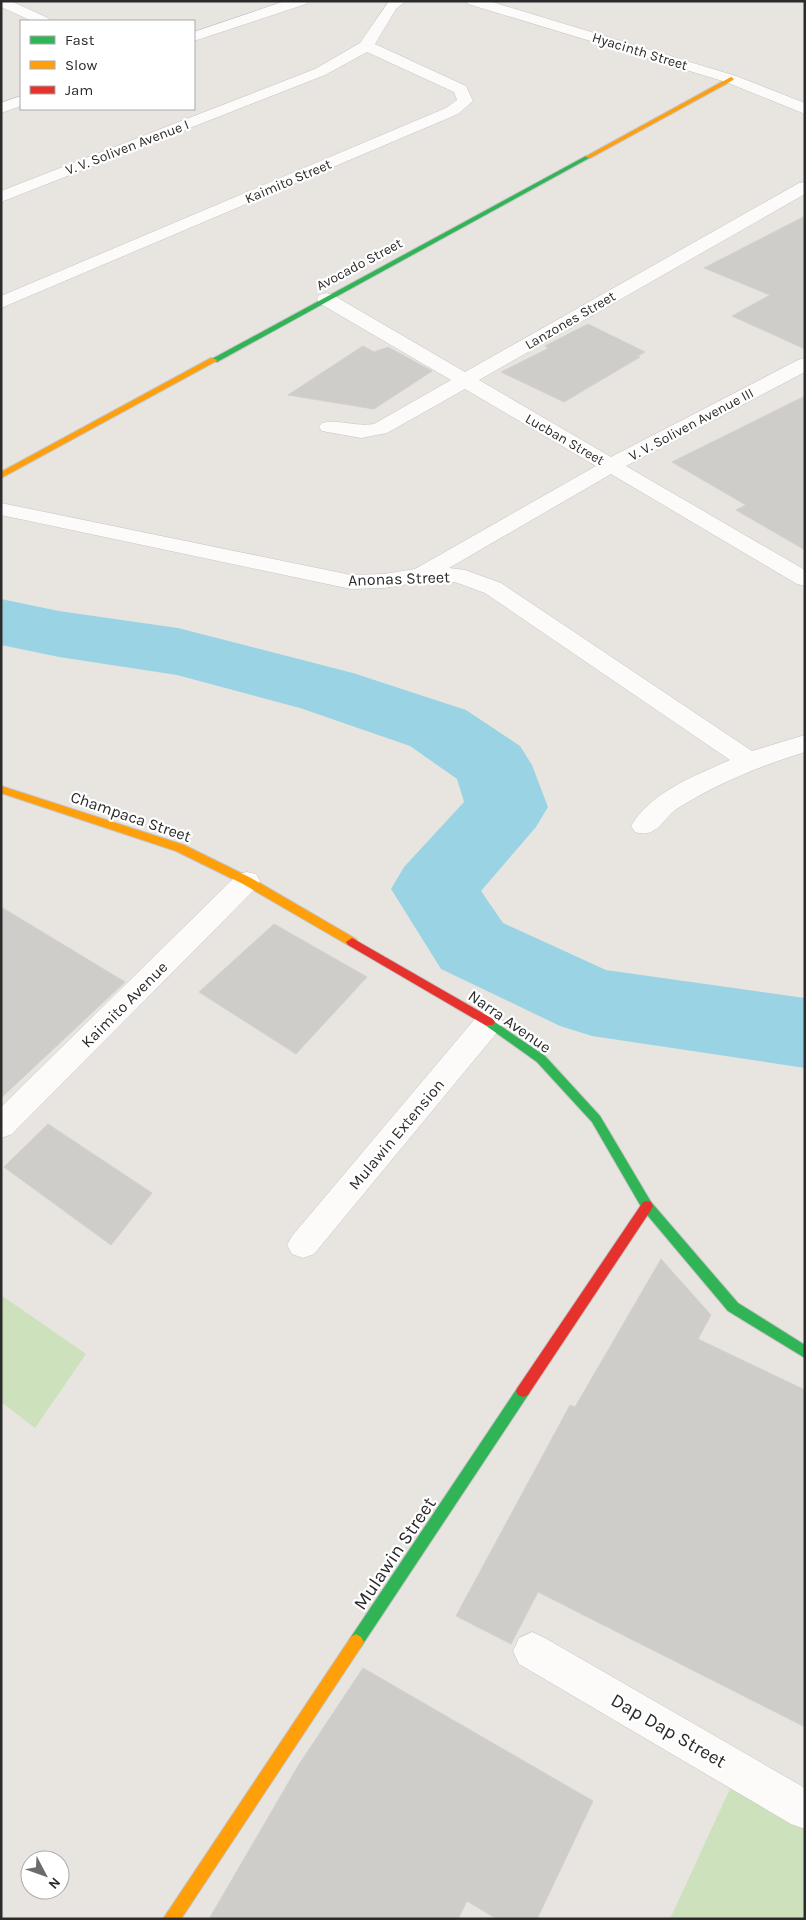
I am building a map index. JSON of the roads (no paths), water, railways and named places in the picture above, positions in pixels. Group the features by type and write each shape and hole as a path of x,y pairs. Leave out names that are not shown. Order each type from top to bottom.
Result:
{"street":[{"path":"195,37 301,1"},
{"name":"V. V. Soliven Avenue I","path":"1,197 320,72 366,46 391,6 399,1"},
{"name":"Hyacinth Street","path":"473,1 731,80 805,109"},
{"path":"1,2 41,20"},
{"name":"Kaimito Street","path":"1,303 452,111 465,102 462,89 366,46"},
{"name":"Avocado Street","path":"1,476 731,80"},
{"path":"1,108 20,101"},
{"name":"Lanzones Street","path":"329,427 361,432 380,428 805,187"},
{"name":"Lucban Street","path":"326,299 463,381 612,465 803,577"},
{"name":"V. V. Soliven Avenue III","path":"422,574 612,465 805,364"},
{"name":"Anonas Street","path":"1,509 351,582 384,580 422,574 457,575 493,588 749,761"},
{"path":"644,826 663,806 696,785 749,761 805,743"},
{"name":"Champaca Street","path":"1,789 180,848 247,881"},
{"name":"Narra Avenue","path":"247,881 489,1022 541,1060 596,1119 647,1206 733,1307 805,1352"},
{"name":"Kaimito Avenue","path":"1,1126 247,881"},
{"name":"Mulawin Extension","path":"303,1246 489,1022"},
{"name":"Mulawin Street","path":"171,1919 647,1206"},
{"name":"Dap Dap Street","path":"532,1651 805,1810"}],"waterway":[{"path":"1,622 59,634 178,652 326,690 438,728 492,765 507,807 434,889 472,946 592,1002 805,1033"}]}
